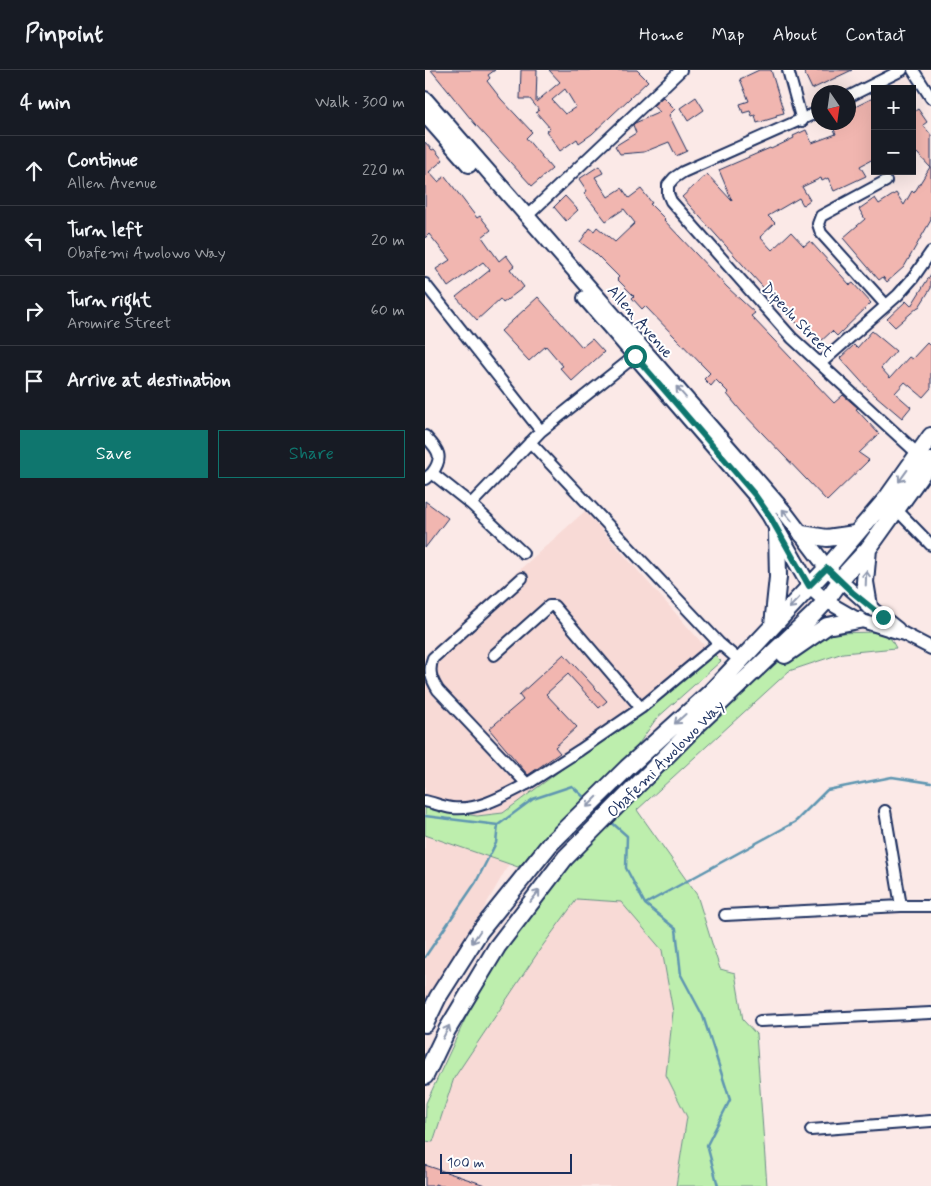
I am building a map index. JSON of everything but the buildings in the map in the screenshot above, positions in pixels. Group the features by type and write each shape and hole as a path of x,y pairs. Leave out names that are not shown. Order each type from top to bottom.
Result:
{"main road":[{"name":"Allen Avenue","path":"425,99 526,217 715,431 802,534 827,568 840,580"},
{"name":"Allen Avenue","path":"425,115 755,495 769,515 809,586 826,601"},
{"name":"Obafemi Awolowo Way","path":"427,1070 447,1030 497,947 565,858 695,727 789,639 826,601 840,580 868,549 896,509 925,457 931,436"},
{"name":"Obafemi Awolowo Way","path":"425,1024 437,997 480,931 550,844 627,768 710,693 827,568 855,534 925,457"},
{"path":"773,625 778,577 777,531"},
{"path":"802,534 827,538 855,534"},
{"path":"868,549 865,582 869,606"},
{"path":"695,727 810,637 831,624 859,620"},
{"path":"425,1008 437,997"}],"street":[{"path":"526,217 681,70"},
{"path":"788,70 802,121 811,116"},
{"path":"856,93 902,70"},
{"path":"913,70 931,98"},
{"name":"Dipeolu Street","path":"802,121 683,172 668,185 668,194 671,201 792,338 925,457"},
{"path":"886,181 821,216 817,224 821,233 886,305"},
{"path":"821,364 913,278 931,252"},
{"path":"425,284 541,431"},
{"path":"471,504 541,431 635,356"},
{"path":"425,436 437,448 439,454 439,461 428,476 471,504 523,553"},
{"path":"530,442 719,643 740,661"},
{"path":"896,509 931,545"},
{"path":"522,578 433,658 430,674 438,690 527,784"},
{"path":"840,580 904,634"},
{"path":"826,601 859,620 904,634 931,648"},
{"path":"494,655 549,606 554,606 641,708"},
{"path":"425,800 453,808 469,807 485,803 527,784 641,708 719,643"},
{"path":"885,811 901,906"},
{"path":"725,915 931,906"},
{"path":"761,1021 931,1013"},
{"path":"811,1130 931,1121"}],"shaded area":[{"path":"585,511 713,653 651,703 503,813 477,816 425,808 425,659 430,650"},
{"path":"425,835 509,864 425,1012"},
{"path":"577,899 621,902 662,950 673,1012 666,1075 687,1117 676,1186 425,1186 425,1141 433,1142 454,1078 541,948"}],"green space":[{"path":"878,632 891,639 896,648 843,653 789,671 637,810 697,895 720,969 735,973 743,1020 756,1034 767,1186 676,1186 687,1117 666,1075 673,1012 662,950 621,902 577,899 541,948 454,1078 433,1142 425,1141 426,1103 483,981 521,915 676,753 705,730 746,682 786,654 832,633"},
{"path":"713,653 721,661 656,719 631,755 518,867 425,835 425,808 477,816 503,813 651,703"}],"waterway":[{"path":"645,904 795,822 827,790 892,777 931,783"},
{"path":"425,816 498,825 533,799 572,786 587,800"},
{"path":"609,820 627,836 626,868 645,904 676,929 681,975 703,1016 730,1100 707,1145 718,1186"},
{"path":"425,957 476,882 496,843 498,825"}],"route":[{"path":"635,356 755,495 769,515 809,586 827,568 852,592 883,617"}]}
